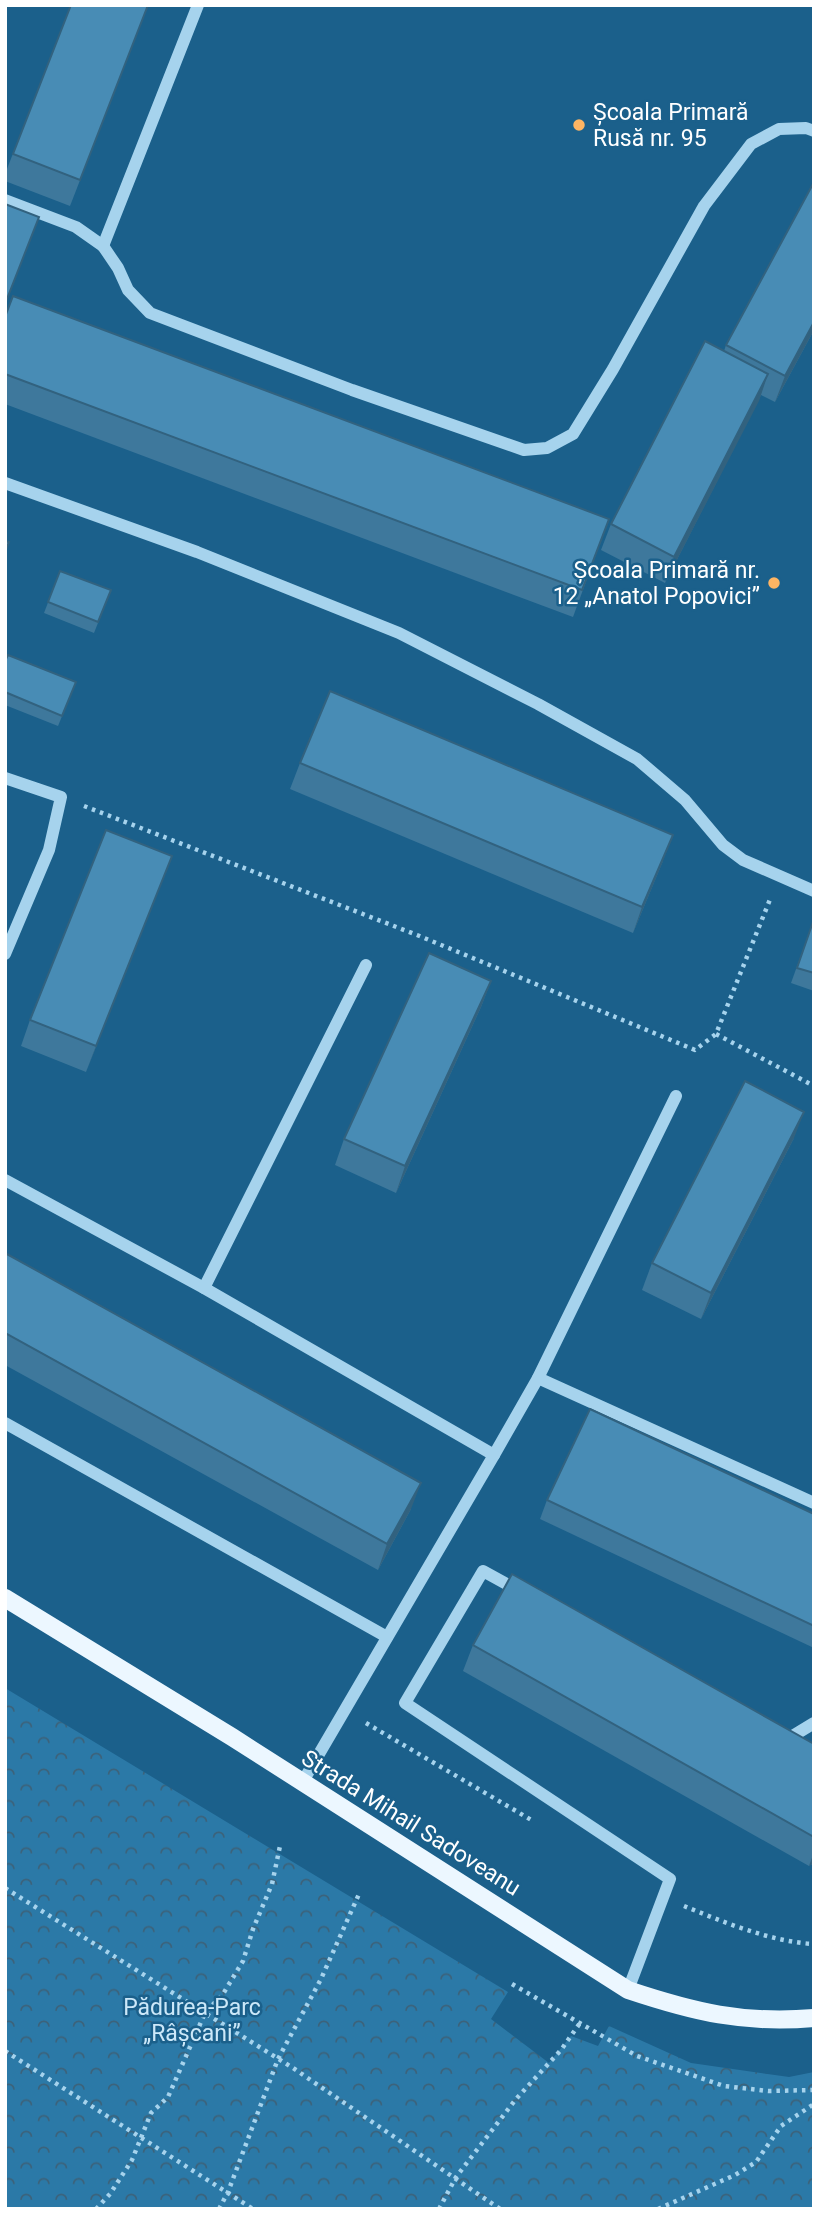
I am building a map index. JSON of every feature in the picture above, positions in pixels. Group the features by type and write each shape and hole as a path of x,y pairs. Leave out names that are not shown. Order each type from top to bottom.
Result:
{"main road":[{"name":"Strada Mihail Sadoveanu","path":"5,1598 232,1737 628,1990 678,2007 736,2018 783,2021 814,2018"}],"lane":[{"path":"103,246 198,5"},
{"path":"5,200 76,227 103,246 118,268 128,290 150,313 352,390 524,450 547,448 573,434 613,369 704,206 751,144 779,130 806,128 814,131"},
{"path":"5,483 197,552 400,633 538,704 636,759 685,800 723,845 743,860 814,891"},
{"path":"5,778 61,797 49,849 5,954"},
{"path":"204,1288 366,965"},
{"path":"302,1783 538,1378 676,1096"},
{"path":"5,1180 204,1288 494,1454"},
{"path":"538,1378 814,1503"},
{"path":"5,1423 387,1637"},
{"path":"532,1598 483,1571 405,1703 670,1879 628,1990"},
{"path":"778,1731 790,1737 814,1723"}],"path":[{"path":"61,797 417,935 695,1050 716,1034 779,877"},
{"path":"716,1034 814,1086"},
{"path":"96,2209 110,2194 132,2160 150,2113 168,2097 205,2013 223,1994 243,1961 272,1884 281,1846"},
{"path":"5,1888 278,2059 500,2209"},
{"path":"219,2209 228,2193 278,2059 321,1979 359,1894"},
{"path":"512,1984 637,2056 724,2086 768,2091 814,2090"},
{"path":"439,2209 456,2177 516,2099 561,2050 580,2023"},
{"path":"5,2052 253,2209"},
{"path":"658,2209 735,2175 756,2162 781,2126 814,2104"}],"green space":[{"name":"Pădurea-Parc „Râșcani”","path":"5,1688 508,1992 491,2019 549,2063 571,2036 598,2046 609,2026 691,2063 789,2077 814,2072 814,2209 5,2209"}],"building":[{"path":"71,5 148,5 80,180 13,154"},
{"path":"814,182 814,322 785,376 726,345"},
{"path":"5,204 39,217 5,304"},
{"path":"13,296 609,519 582,590 5,374 5,317"},
{"path":"705,341 768,374 674,557 611,524"},
{"path":"60,571 111,590 98,622 48,602"},
{"path":"8,655 76,682 62,716 5,692 5,661"},
{"path":"330,691 673,835 642,907 300,763"},
{"path":"106,830 172,856 96,1046 30,1020"},
{"path":"814,919 814,973 797,968"},
{"path":"429,953 491,981 405,1166 344,1139"},
{"path":"745,1081 804,1112 711,1293 652,1263"},
{"path":"5,1253 421,1483 387,1544 5,1333"},
{"path":"590,1409 814,1514 814,1626 547,1500"},
{"path":"512,1574 814,1744 814,1837 473,1645"}],"place":[{"name":"Școala Primară Rusă nr. 95","path":"579,125"},
{"name":"Școala Primară nr. 12 „Anatol Popovici”","path":"774,583"}]}
